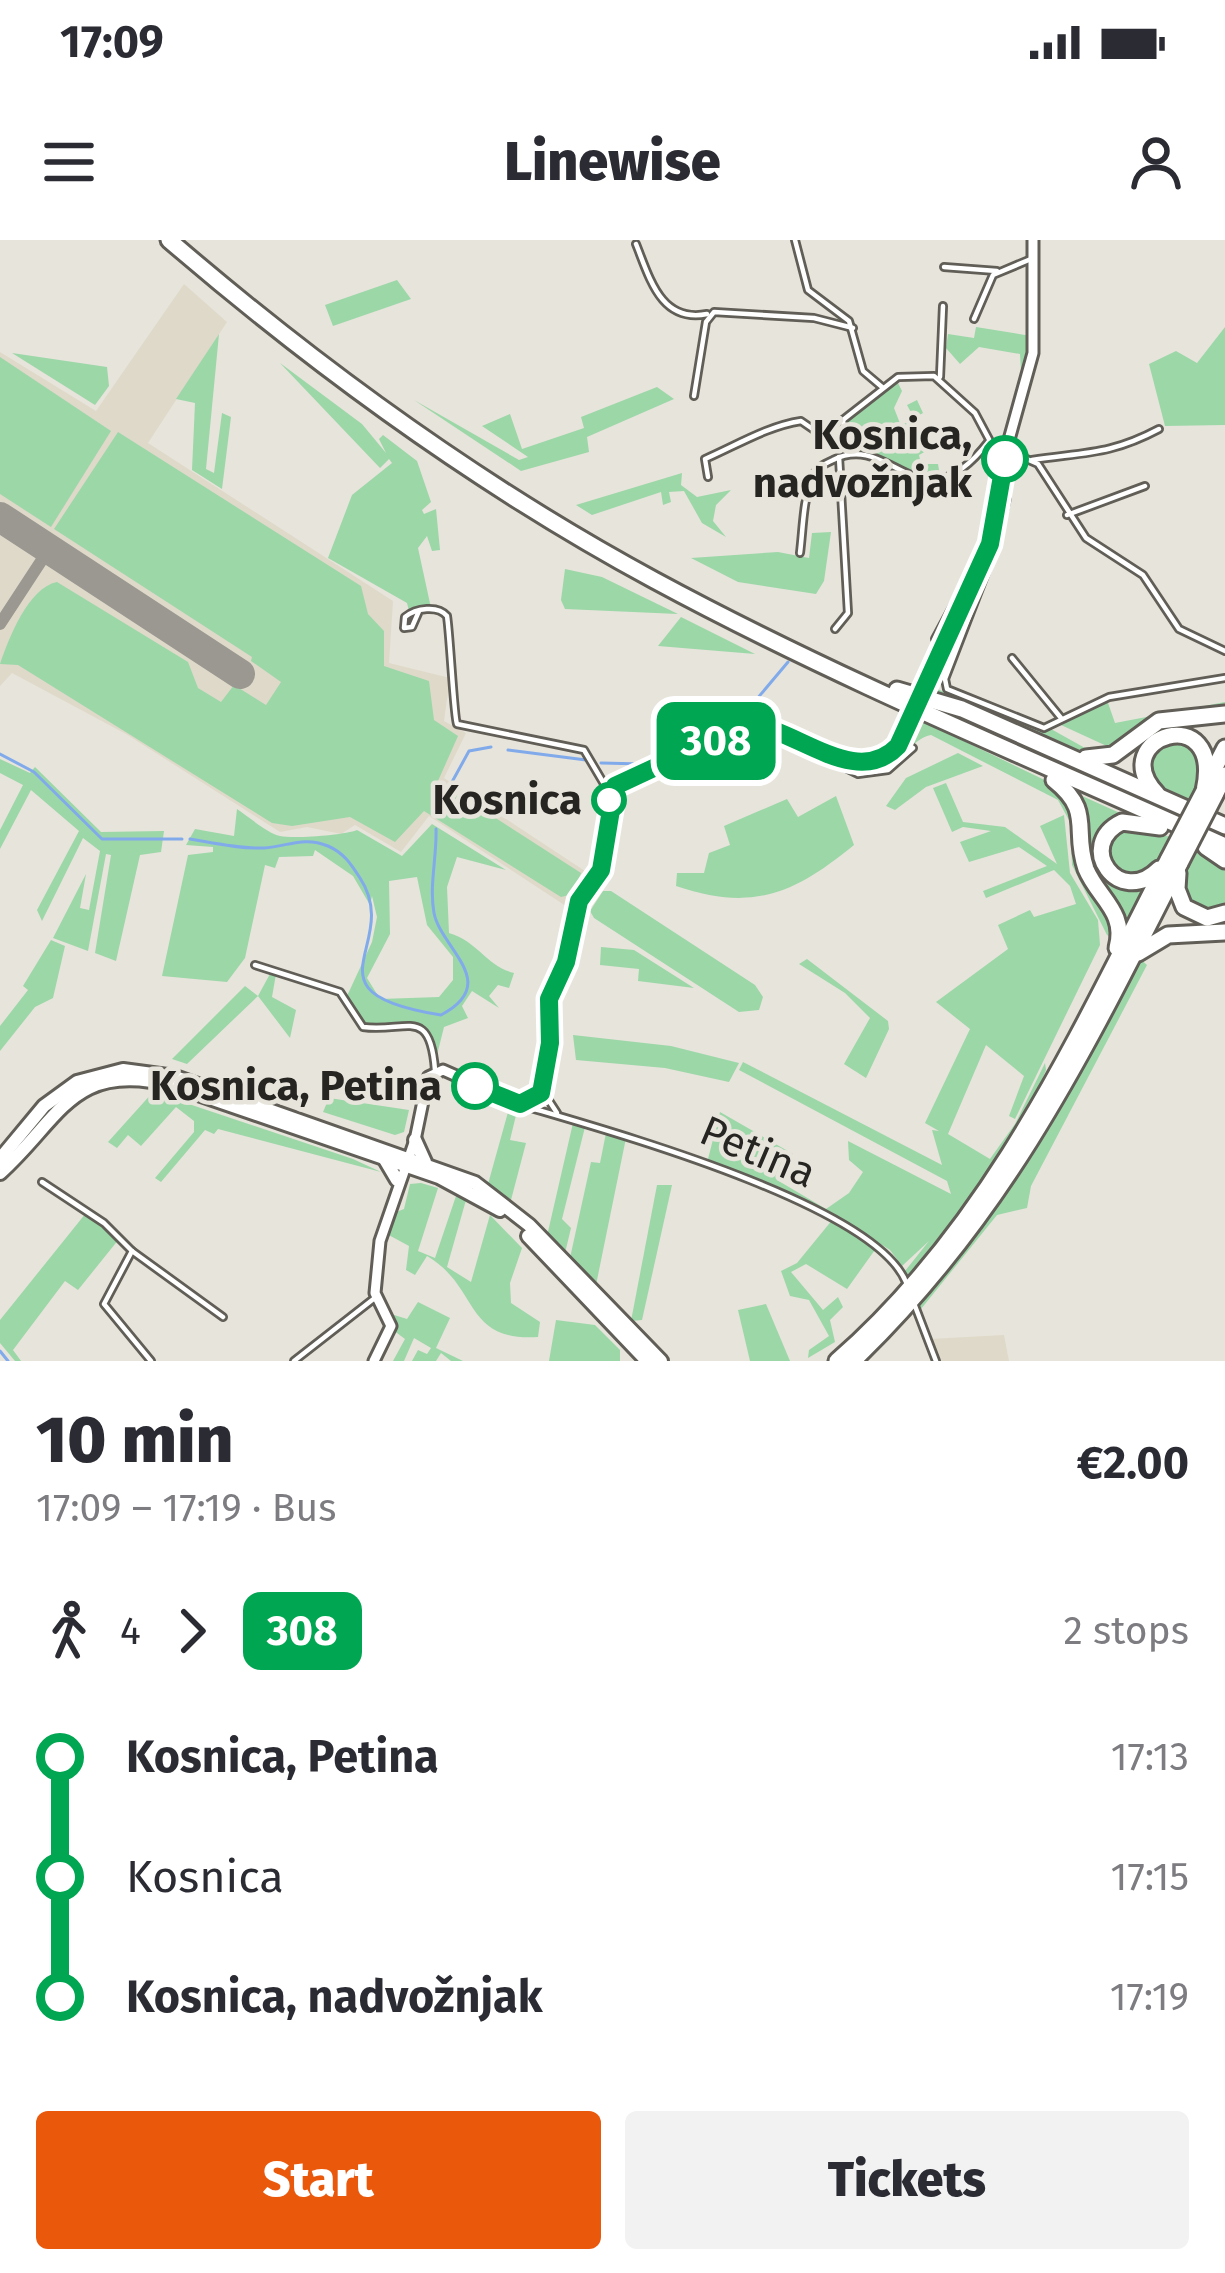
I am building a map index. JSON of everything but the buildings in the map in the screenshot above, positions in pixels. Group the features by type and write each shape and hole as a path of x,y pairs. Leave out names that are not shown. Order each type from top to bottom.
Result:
{"highway":[{"path":"169,240 348,385 524,505 654,580 878,691 1225,842"},
{"path":"182,240 349,376 529,497 678,584 1225,842"},
{"path":"898,690 948,704 1225,826"},
{"path":"878,691 884,699 1225,858"},
{"path":"1070,757 1107,757 1151,723 1168,718 1225,713"},
{"path":"1160,796 1150,787 1144,762 1154,743 1172,734 1190,737 1204,752 1208,773 1217,786"},
{"path":"837,1361 941,1250 1003,1166 1217,786 1225,748"},
{"path":"1052,1086 1113,959 1120,931 1117,916 1088,873 1078,805 1054,780"},
{"path":"1160,826 1128,820 1115,824 1102,840 1102,863 1115,879 1135,883 1175,860"},
{"path":"1175,860 1184,908 1207,918 1225,913"},
{"path":"853,1361 950,1259 1014,1172 1131,959 1175,860"},
{"path":"1131,959 1162,937 1225,932"}],"main road":[{"path":"0,1159 61,1092 92,1076 129,1070 175,1077 405,1160 475,1193 509,1217 646,1361"},
{"path":"0,1173 65,1101 118,1078 172,1085 384,1158 426,1162 466,1178 505,1203 661,1361"},
{"path":"416,1135 426,1162"},
{"path":"384,1158 396,1184"}],"street":[{"path":"795,240 808,290 853,328 863,371 882,387"},
{"path":"610,795 623,781 653,773 740,726 766,726 865,763 888,755 907,728 984,557 1033,353 1033,240"},
{"path":"636,244 668,308 681,316 809,318 853,328"},
{"path":"944,267 997,271 1034,259"},
{"path":"974,319 986,285 997,271"},
{"path":"940,380 943,306"},
{"path":"694,396 710,314"},
{"path":"708,477 707,458 760,438 768,428 801,421 817,432 843,420 882,387 941,366"},
{"path":"928,374 979,418 989,441 1032,460 1045,472 1067,515 1091,543 1143,575 1179,629 1225,651"},
{"path":"835,628 848,613 843,420"},
{"path":"1032,460 1094,455 1132,446 1159,429"},
{"path":"800,553 812,478 843,455 871,454 908,478 926,482 974,463 989,441"},
{"path":"1067,515 1145,487"},
{"path":"1000,490 1007,498 1000,531 945,687 1038,727 1063,721 1109,697 1225,678"},
{"path":"935,639 970,571 984,557"},
{"path":"419,611 438,610 447,616 457,686 451,711 457,724 590,755 610,795 601,870 579,901 566,962 549,999 550,1043 542,1089 535,1100 520,1104"},
{"path":"1012,658 1063,721"},
{"path":"766,726 772,736 858,774 892,768 913,748"},
{"path":"255,965 340,992 363,1027 403,1024 423,1029 432,1041 435,1070 428,1076 416,1135 382,1228 376,1297 391,1326 374,1361"},
{"name":"Petina","path":"435,1070 520,1104 661,1146 844,1225 883,1247 906,1282"},
{"path":"542,1089 562,1117"},
{"path":"42,1182 104,1223 132,1251 223,1317"},
{"path":"132,1251 104,1304 151,1361"},
{"path":"294,1361 376,1297"},
{"path":"915,1306 936,1361"}],"shaded area":[{"path":"184,284 227,322 148,443 393,601 389,663 450,678 444,721 466,733 444,778 594,877 572,910 429,816 401,852 355,825 341,834 307,827 280,832 126,734 12,673 0,686 0,352 96,411"},
{"path":"1004,1335 1009,1361 939,1361 930,1339"}],"green space":[{"path":"397,280 411,299 333,326 325,305"},
{"path":"976,327 1031,336 1027,372 1021,371 1020,354 979,347 960,364 946,348 948,334 974,338"},
{"path":"1225,327 1225,425 1165,426 1149,364 1176,351 1197,363"},
{"path":"219,334 206,469 214,473 222,413 231,417 222,489 192,470 195,403 176,399"},
{"path":"12,353 107,367 109,386 95,405"},
{"path":"0,357 111,431 51,527 0,494"},
{"path":"280,363 362,424 386,453 379,439 383,435 417,461 431,502 422,510 424,514 436,509 440,550 432,551 427,536 418,548 431,608 409,611 407,603 328,558 352,495 392,463 389,459 380,468"},
{"path":"897,381 902,391 894,408 901,426 914,418 919,429 909,435 928,450 919,455 921,464 938,464 940,476 907,473 848,448 847,421"},
{"path":"657,387 674,399 587,437 589,452 521,471 414,400 519,460 528,457 482,426 510,414 522,449 584,428 581,417"},
{"path":"917,400 923,413 914,418 907,405"},
{"path":"118,432 361,586 368,614 384,631 384,666 429,681 434,720 458,736 438,781 581,873 573,894 561,897 424,811 395,842 350,817 292,826 272,823 18,665 0,664 29,604 57,582 188,662 198,688 221,702 234,685 266,705 281,682 251,661 252,657 54,529"},
{"path":"682,473 681,485 697,497 731,490 716,505 713,521 726,537 702,523 684,491 669,492 671,502 663,505 661,492 592,515 576,505"},
{"path":"831,532 824,581 816,594 738,582 691,558 778,552 809,558 812,533"},
{"path":"565,569 602,577 678,614 565,609 561,600"},
{"path":"681,617 755,654 658,646"},
{"path":"930,686 1041,732 1051,729 1094,753 1111,748 1061,725 1107,700 1115,723 1225,702 1225,710 1156,719 1113,751 1087,756 928,692"},
{"path":"916,718 1055,785 1068,802 1080,858 1116,940 1107,935 1072,865 1070,822 1058,800 931,735 920,739 894,764 864,772 831,763 770,732 863,767 893,756"},
{"path":"1190,741 1204,775 1189,806 1162,792 1147,771 1157,744"},
{"path":"958,753 983,766 926,787 895,810 886,806 906,778"},
{"path":"0,759 30,773 35,767 101,832 164,831 161,852 140,855 116,961 95,953 111,855 106,854 88,951 53,938 86,874 80,908 89,910 100,851 83,838 42,921 37,910 79,831 31,790 0,849 0,830 23,785 0,773"},
{"path":"946,783 963,822 1005,827 1057,864 1040,826 1064,815 1070,873 1098,920 1100,945 1015,1119 1009,1116 1024,1076 986,1045 948,1134 990,1159 1015,1124 1045,1063 1046,1070 1019,1127 985,1180 907,1280 905,1271 929,1241 902,1266 890,1250 857,1229 853,1232 877,1247 847,1289 806,1264 791,1272 823,1310 838,1297 843,1307 830,1320 835,1342 808,1358 809,1350 829,1336 809,1300 790,1296 781,1271 797,1263 833,1219 707,1163 720,1112 793,1154 777,1180 826,1209 849,1193 863,1172 849,1160 848,1141 951,1194 947,1181 739,1070 743,1062 942,1165 932,1130 939,1131 925,1123 970,1029 936,1002 1008,949 998,925 1030,910 1034,917 1076,904 1070,886 1054,870 986,898 983,891 1047,866 1019,847 969,862 960,842 991,831 963,827 952,832 933,788"},
{"path":"1071,791 1131,818 1109,825 1102,870 1152,880 1122,937 1094,879"},
{"path":"836,796 854,845 812,876 771,894 750,897 703,894 676,886 677,873 704,873 709,853 730,845 724,826 787,799 798,817"},
{"path":"237,809 280,836 357,830 402,856 432,824 506,870 457,857 447,887 449,933 514,973 509,988 498,985 489,996 499,1008 472,991 462,1006 468,1018 444,1027 436,1059 432,1037 405,1023 364,1025 347,996 372,942 377,917 372,896 370,905 353,876 315,850 313,856 279,857 275,868 265,865 245,958 227,982 162,976 188,855 213,852 213,847 186,845 195,829 234,836","holes":["417,877 427,925 453,957 453,980 439,997 380,999 367,978 390,934 389,881"]},
{"path":"1114,829 1173,837 1159,863 1130,881 1103,858"},
{"path":"1195,848 1225,863 1225,910 1191,910 1180,879"},
{"path":"603,891 611,891 755,985 763,997 759,1010 739,1012 594,918 590,911"},
{"path":"51,940 65,946 53,998 35,1007 0,1051 0,1026 28,990 23,986"},
{"path":"601,947 634,950 694,988 638,981 639,969 600,965"},
{"path":"1139,958 1147,965 1031,1186 1027,1208 997,1215 921,1309 918,1300"},
{"path":"807,959 888,1021 889,1029 866,1078 844,1064 870,1018 845,993 799,964"},
{"path":"271,972 276,974 272,997 296,1010 290,1038 258,996"},
{"path":"245,986 258,996 187,1064 172,1059"},
{"path":"573,1035 671,1046 739,1063 729,1082 665,1068 576,1060"},
{"path":"153,1092 381,1172 218,1129 214,1134 205,1130 161,1182 155,1178 194,1132 194,1121 176,1107 141,1146 128,1135 117,1148 108,1142"},
{"path":"329,1098 409,1110 404,1132 395,1135 323,1112"},
{"path":"510,1105 518,1107 510,1140 526,1143 511,1200 488,1184"},
{"path":"573,1123 585,1127 562,1219 571,1228 565,1253 547,1236"},
{"path":"606,1133 626,1138 596,1285 570,1258 591,1162 600,1163"},
{"path":"410,1184 438,1188 418,1251 435,1258 456,1196 466,1200 447,1267 471,1282 490,1215 522,1248 510,1283 511,1303 540,1322 538,1337 496,1331 474,1310 456,1282 427,1256 415,1275 406,1270 409,1246 385,1233 391,1214 404,1209"},
{"path":"657,1185 672,1185 642,1320 631,1321"},
{"path":"86,1213 119,1239 78,1290 65,1281 13,1350 21,1361 15,1361 0,1343 0,1320"},
{"path":"418,1302 450,1318 436,1348 463,1361 451,1361 441,1353 436,1361 412,1361 418,1350 427,1354 431,1348 414,1338 404,1361 393,1361 405,1339 393,1330 391,1314 407,1319"},
{"path":"766,1304 790,1361 750,1361 738,1310"},
{"path":"556,1320 595,1325 620,1350 620,1361 549,1361"}],"waterway":[{"path":"740,719 788,662"},
{"path":"601,763 643,764 697,742"},
{"path":"452,782 469,751 491,747"},
{"path":"508,750 586,760"},
{"name":"Kosnica","path":"0,754 34,772 102,839 182,839"},
{"name":"Kosnica","path":"190,839 255,848 311,842 338,852 360,878 370,902 364,979 374,993 398,1005 441,1015 467,991 467,978 434,913 436,829"},
{"name":"Kosnica","path":"0,1351 8,1361"}],"taxiway":[{"path":"0,624 49,549"}],"runway":[{"path":"0,517 240,674"}],"bus line":[{"name":"308","path":"475,1086 520,1104 530,1103 541,1093 550,1043 549,999 566,962 579,901 601,870 615,786 653,773 748,724 771,728 856,763 875,761 898,746 990,544 1005,459"}],"place":[{"name":"Kosnica, nadvožnjak","path":"1005,459"},
{"name":"Kosnica","path":"609,800"},
{"name":"Kosnica, Petina","path":"475,1086"}]}
